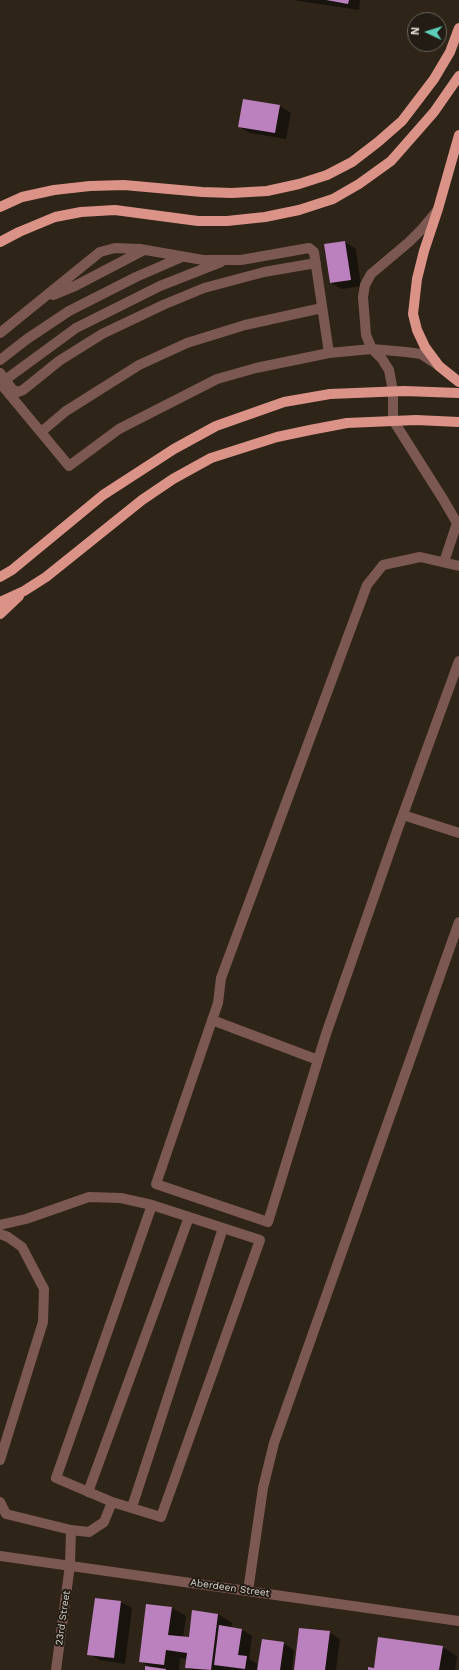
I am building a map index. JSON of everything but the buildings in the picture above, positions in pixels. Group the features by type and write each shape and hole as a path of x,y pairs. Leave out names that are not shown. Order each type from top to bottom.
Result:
{"main road":[{"path":"0,207 22,197 54,190 90,186 124,185 202,192 253,192 267,191 299,184 327,175 352,162 402,121 434,79 450,52 459,28"},
{"path":"0,242 19,232 55,218 82,212 115,210 198,220 227,221 272,216 299,210 333,199 359,184 391,161 434,112 459,76"},
{"path":"459,135 438,209 424,251 417,279 413,314 417,330 425,347 439,366 459,382"},
{"path":"0,577 18,565 103,494 174,449 216,426 284,402 337,393 393,391 459,393"},
{"path":"0,602 24,591 46,577 142,500 173,479 211,458 277,437 347,423 393,420 459,422"},
{"path":"0,614 24,591"}],"street":[{"path":"438,209 409,242 371,274 365,285 363,297 366,335 372,349 386,364 389,370 393,391 393,420 457,523 444,562"},
{"path":"0,333 100,252 115,248 144,250 203,260 241,260 308,248 314,252 329,353"},
{"path":"43,299 75,286 144,250"},
{"path":"0,360 27,339 69,311 136,276 182,257"},
{"path":"2,379 76,328 160,286 227,260"},
{"path":"2,379 13,390 18,392 23,390 59,361 102,334 204,288 264,272 316,263"},
{"path":"41,432 66,411 139,365 187,343 244,325 322,308"},
{"path":"2,379 41,432 69,466 119,428 217,379 256,368 329,353 372,349 420,354 439,366"},
{"path":"459,566 420,557 383,565 367,585 221,978 218,1003 156,1184 268,1222 318,1060 403,815 459,661"},
{"path":"403,815 459,833"},
{"path":"248,1591 263,1488 274,1442 459,922"},
{"path":"212,1020 318,1060"},
{"path":"0,1225 26,1219 89,1197 121,1198 152,1206 189,1217 260,1240 161,1517 112,1502 56,1478 152,1206"},
{"path":"88,1492 189,1217"},
{"path":"132,1507 222,1228"},
{"path":"0,1234 8,1237 22,1247 44,1289 43,1322 0,1460"},
{"path":"0,1502 6,1514 71,1530 89,1532 104,1522 112,1502"},
{"name":"23rd Street","path":"56,1670 70,1565 71,1530"},
{"name":"Aberdeen Street","path":"0,1556 459,1621"}],"shaded area":[{"path":"0,0 459,0 459,1670 0,1670"}]}
